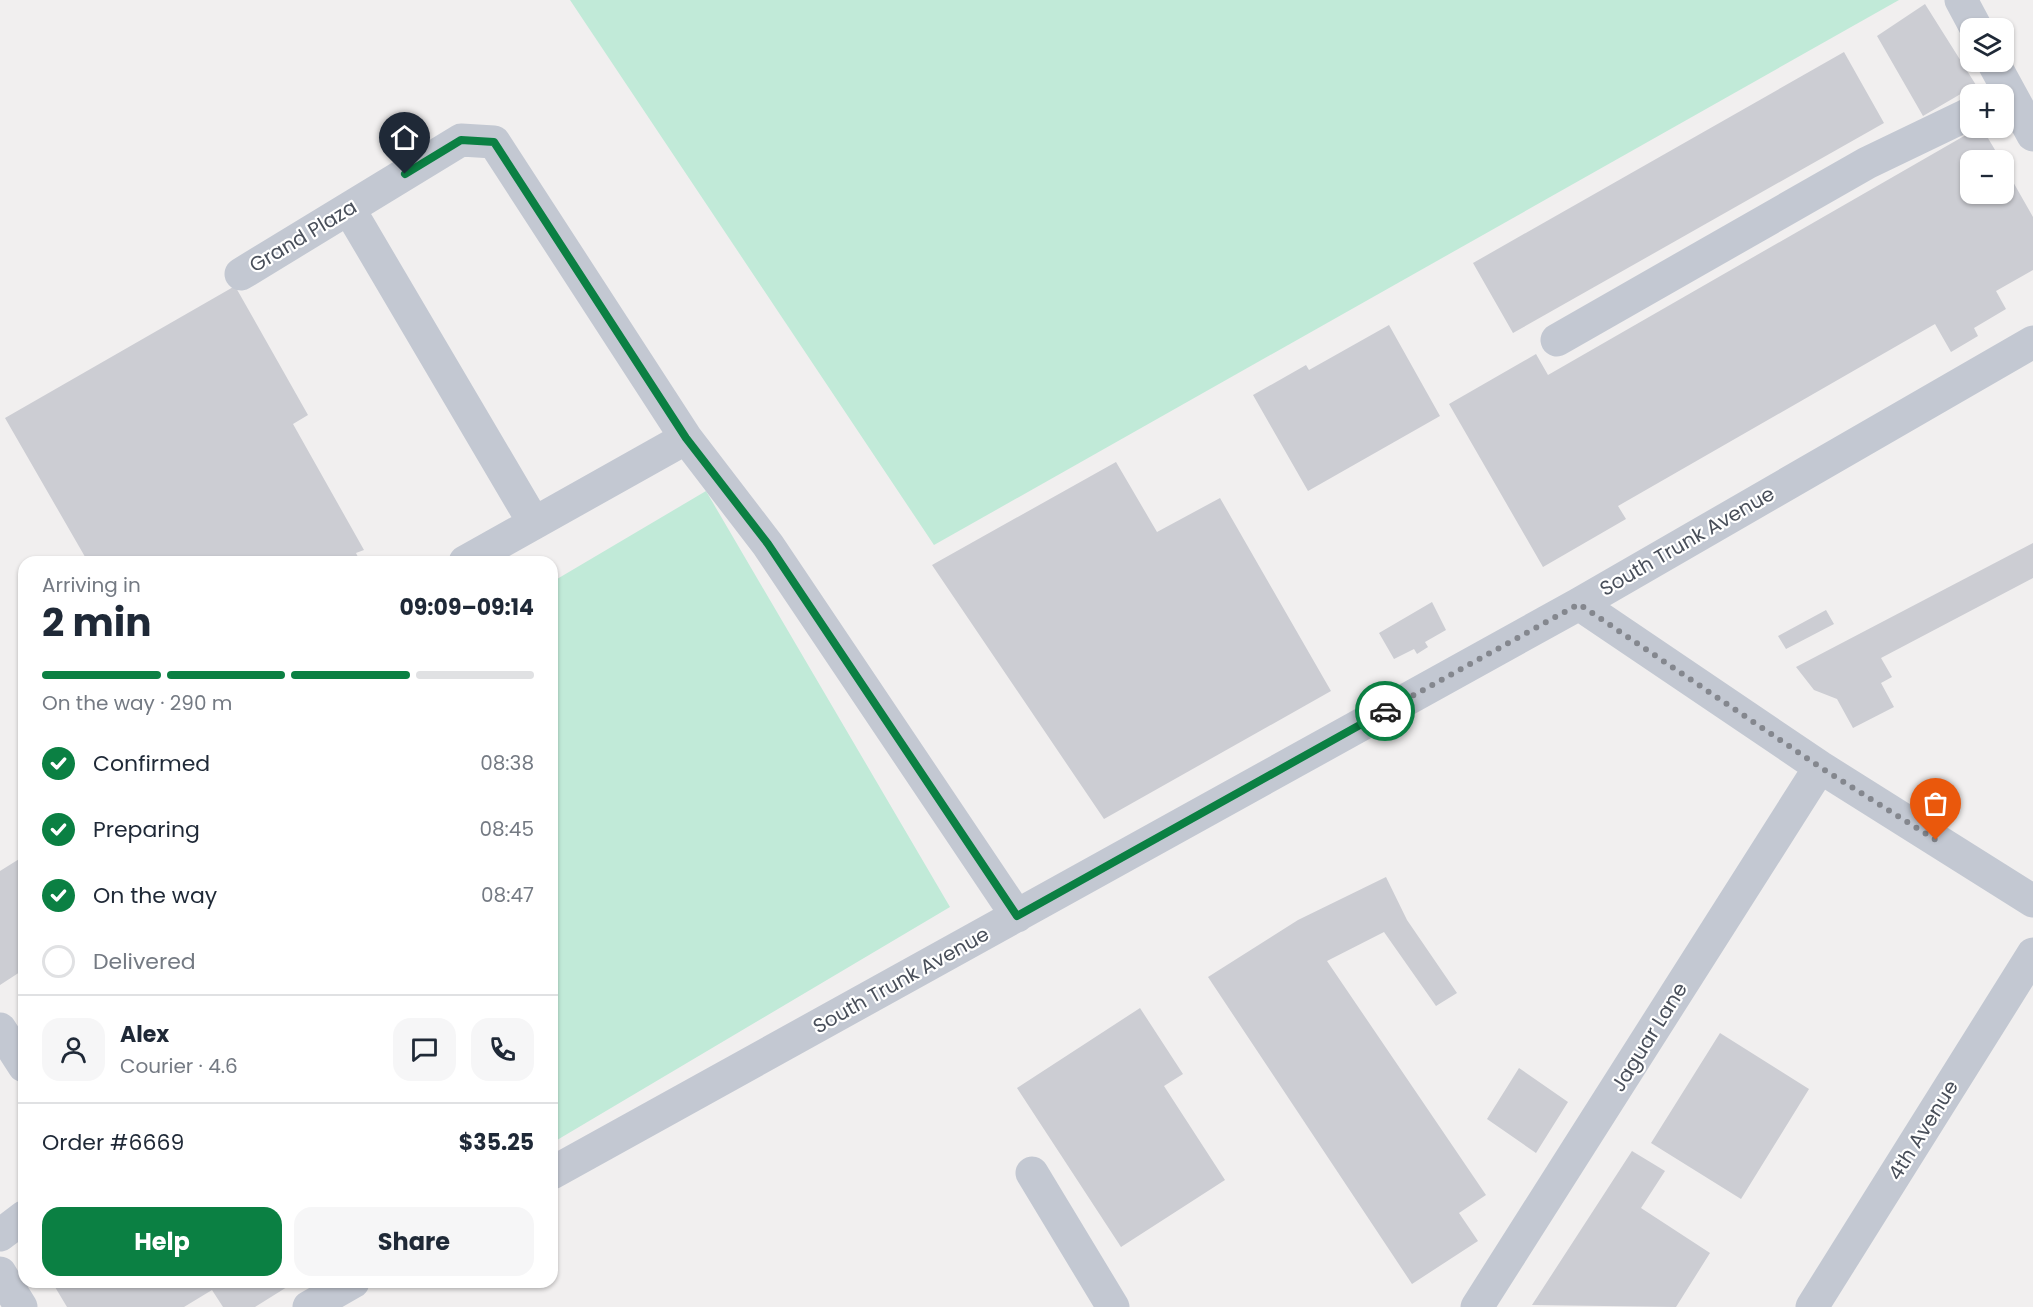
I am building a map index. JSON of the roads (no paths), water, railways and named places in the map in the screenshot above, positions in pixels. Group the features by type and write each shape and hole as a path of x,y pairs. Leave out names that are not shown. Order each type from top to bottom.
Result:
{"street":[{"path":"1961,0 1971,18"},
{"path":"2014,106 2033,135"},
{"path":"1557,340 1867,163 1960,118"},
{"name":"Grand Plaza","path":"241,274 461,140 494,142 686,438 768,544 1017,916"},
{"path":"349,209 534,523"},
{"name":"South Trunk Avenue","path":"558,1170 1579,604 2033,342"},
{"path":"476,556 686,438"},
{"path":"1579,604 1820,767 2033,901"},
{"name":"Jaguar Lane","path":"1477,1307 1820,767"},
{"name":"4th Avenue","path":"1812,1307 2033,954"},
{"path":"0,1029 18,1057"},
{"path":"1032,1173 1113,1307"},
{"path":"0,1235 18,1222"},
{"path":"0,1273 21,1307"},
{"path":"309,1307 342,1288"}]}
